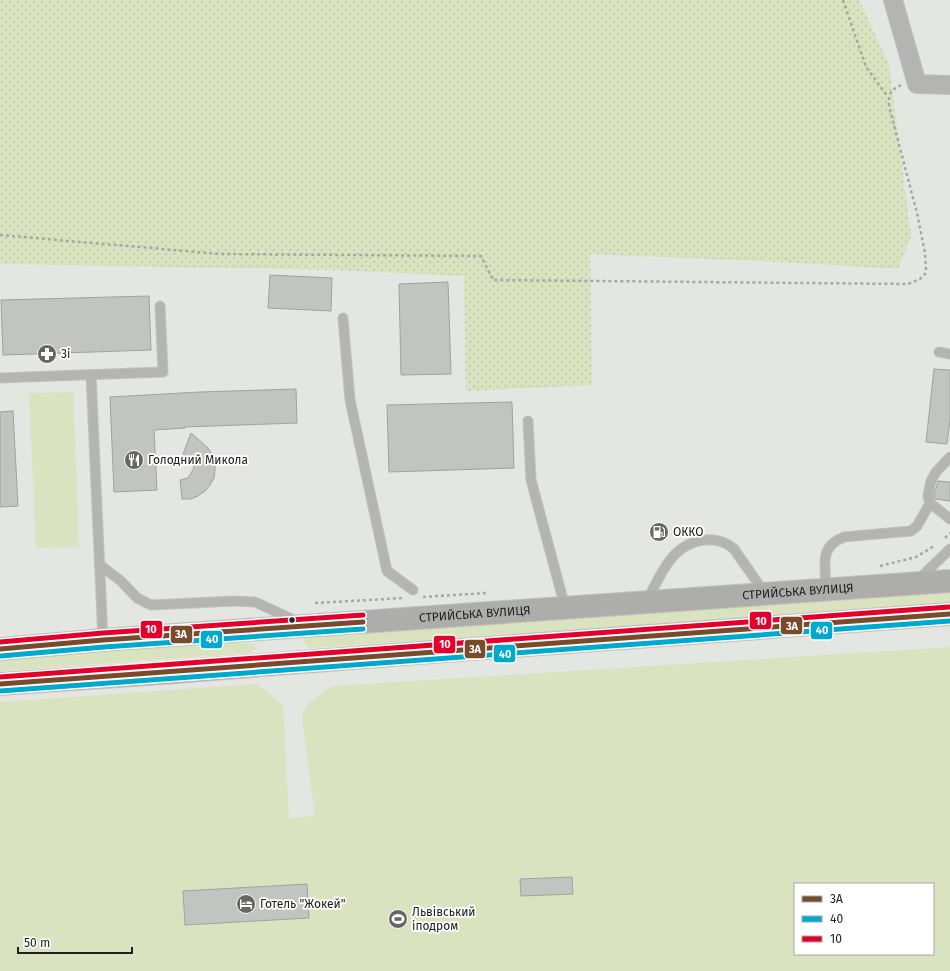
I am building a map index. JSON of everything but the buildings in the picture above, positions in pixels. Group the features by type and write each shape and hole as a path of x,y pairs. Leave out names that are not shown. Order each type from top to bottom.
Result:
{"main road":[{"name":"СТРИЙСЬКА ВУЛИЦЯ","path":"0,649 103,640 647,601 950,581"},
{"path":"0,684 950,614"}],"street":[{"path":"893,0 917,84 950,85"}],"lane":[{"path":"0,378 163,372 160,306"},
{"path":"343,318 350,400 387,571 413,590"},
{"path":"939,352 950,354"},
{"path":"91,375 103,640"},
{"path":"528,421 530,480 565,607"},
{"path":"950,457 936,472 931,481 928,496 930,503 950,519"},
{"path":"826,589 825,554 828,547 835,540 844,537 911,530 917,526 930,503"},
{"path":"647,601 668,561 678,551 689,544 701,540 721,541 729,544 765,593"},
{"path":"915,583 950,549"},
{"path":"100,564 121,581 137,598 151,605 234,601 255,602 305,626"}],"path":[{"path":"0,235 221,254 481,256 493,280 908,284 920,279 926,270 925,253 917,213 889,106 888,97 866,67 843,0"},
{"path":"888,97 892,90 901,85 917,84"},
{"path":"941,541 950,533"},
{"path":"877,567 916,557 936,545"},
{"path":"420,597 488,593"},
{"path":"315,603 405,598"}],"green space":[{"path":"0,0 859,0 889,64 911,236 898,269 782,262 590,254 592,385 466,391 464,276 335,270 0,264"},
{"path":"73,392 79,547 36,548 29,393"},
{"path":"950,591 950,603 310,648 303,641 309,634"},
{"path":"237,642 254,644 257,648 250,653 0,671 0,660"},
{"path":"950,647 950,971 0,971 0,702 257,684 283,705 289,818 315,816 303,728 303,712 309,703 332,686"}],"transit line":[{"name":"10","path":"0,677 949,607"},
{"name":"3А","path":"0,684 950,614"},
{"name":"10","path":"0,642 103,633 363,615"},
{"name":"40","path":"0,691 950,621"},
{"name":"3А","path":"0,649 103,640 363,622"},
{"name":"40","path":"1,656 104,647 363,629"}],"place":[{"name":"3і","path":"47,354"},
{"name":"Голодний Микола","path":"134,460"},
{"name":"ОККО","path":"659,532"},
{"name":"Готель \"Жокей\"","path":"246,904"},
{"name":"Львівський іподром","path":"398,919"}]}
